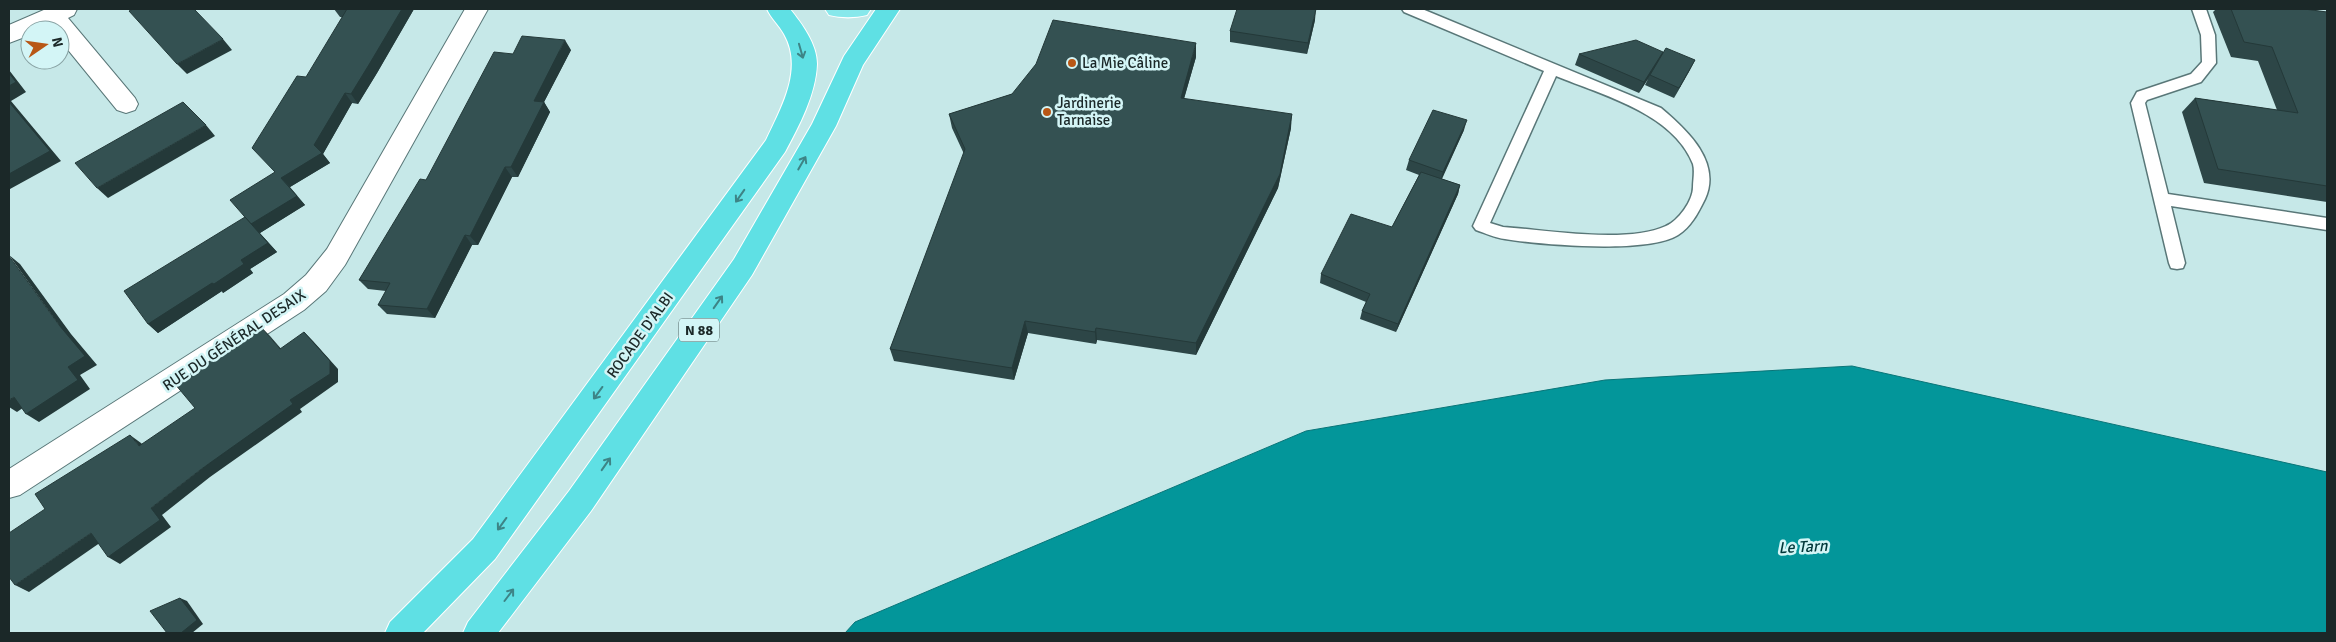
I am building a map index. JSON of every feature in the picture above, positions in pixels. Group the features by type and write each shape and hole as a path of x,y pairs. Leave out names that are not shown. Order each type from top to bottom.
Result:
{"highway":[{"name":"ROCADE D'ALBI","path":"401,633 484,549 776,145 798,98 804,63 796,33 778,9"},
{"name":"N 88","path":"479,633 580,501 742,267 824,126 852,62 888,9"}],"main road":[{"path":"837,9 859,9"}],"street":[{"name":"RUE DU GÉNÉRAL DESAIX","path":"9,485 278,312 316,283 336,258 476,9"},
{"path":"9,35 60,12 126,104"}],"lane":[{"path":"1409,9 1656,112 1682,134 1701,164 1701,191 1690,214 1672,231 1636,240 1610,240 1502,233 1481,226 1552,69"},
{"path":"2177,263 2138,103 2142,96 2196,78 2208,63 2208,35 2199,9"},
{"path":"2162,199 2327,224"}],"water":[{"name":"Le Tarn","path":"1852,366 2327,472 2327,633 845,633 855,622 1306,431 1605,380"}],"building":[{"path":"133,9 194,9 223,39 177,64 129,11"},
{"path":"347,9 402,9 351,94 345,93 314,145 322,153 281,178 297,196 251,224 230,200 275,172 252,148 297,76 306,77"},
{"path":"1237,9 1316,9 1308,43 1230,31"},
{"path":"2231,9 2304,9 2327,12 2327,186 2218,169 2195,98 2298,113 2272,47 2244,42"},
{"path":"1053,20 1196,43 1181,98 1292,114 1280,174 1196,343 1096,328 1095,332 1025,321 1012,368 890,349 965,149 949,114 1012,94 1036,64"},
{"path":"522,36 565,40 534,101 544,102 511,167 505,167 470,236 465,235 427,309 378,305 390,283 359,280 420,179 426,180 494,52 513,54"},
{"path":"1636,40 1663,52 1644,82 1579,54"},
{"path":"1666,48 1695,60 1679,88 1650,75"},
{"path":"9,73 16,82 9,86"},
{"path":"9,102 50,151 9,174"},
{"path":"183,102 206,125 97,188 75,163"},
{"path":"1433,110 1467,120 1443,172 1409,160"},
{"path":"1421,172 1460,185 1398,324 1362,311 1370,294 1321,274 1351,214 1392,227"},
{"path":"245,217 268,243 241,260 244,264 148,324 124,291"},
{"path":"9,256 59,325 85,356 68,367 78,380 26,414 14,397 9,400"},
{"path":"261,327 280,349 304,332 330,361 330,374 290,400 293,404 200,470 151,508 160,520 108,557 91,533 15,585 9,577 9,533 45,509 35,494 130,435 139,446 195,408 175,384"},
{"path":"180,598 197,620 181,633 167,633 150,611"}],"place":[{"name":"La Mie Câline","path":"1072,63"},
{"name":"Jardinerie Tarnaise","path":"1047,112"}]}
